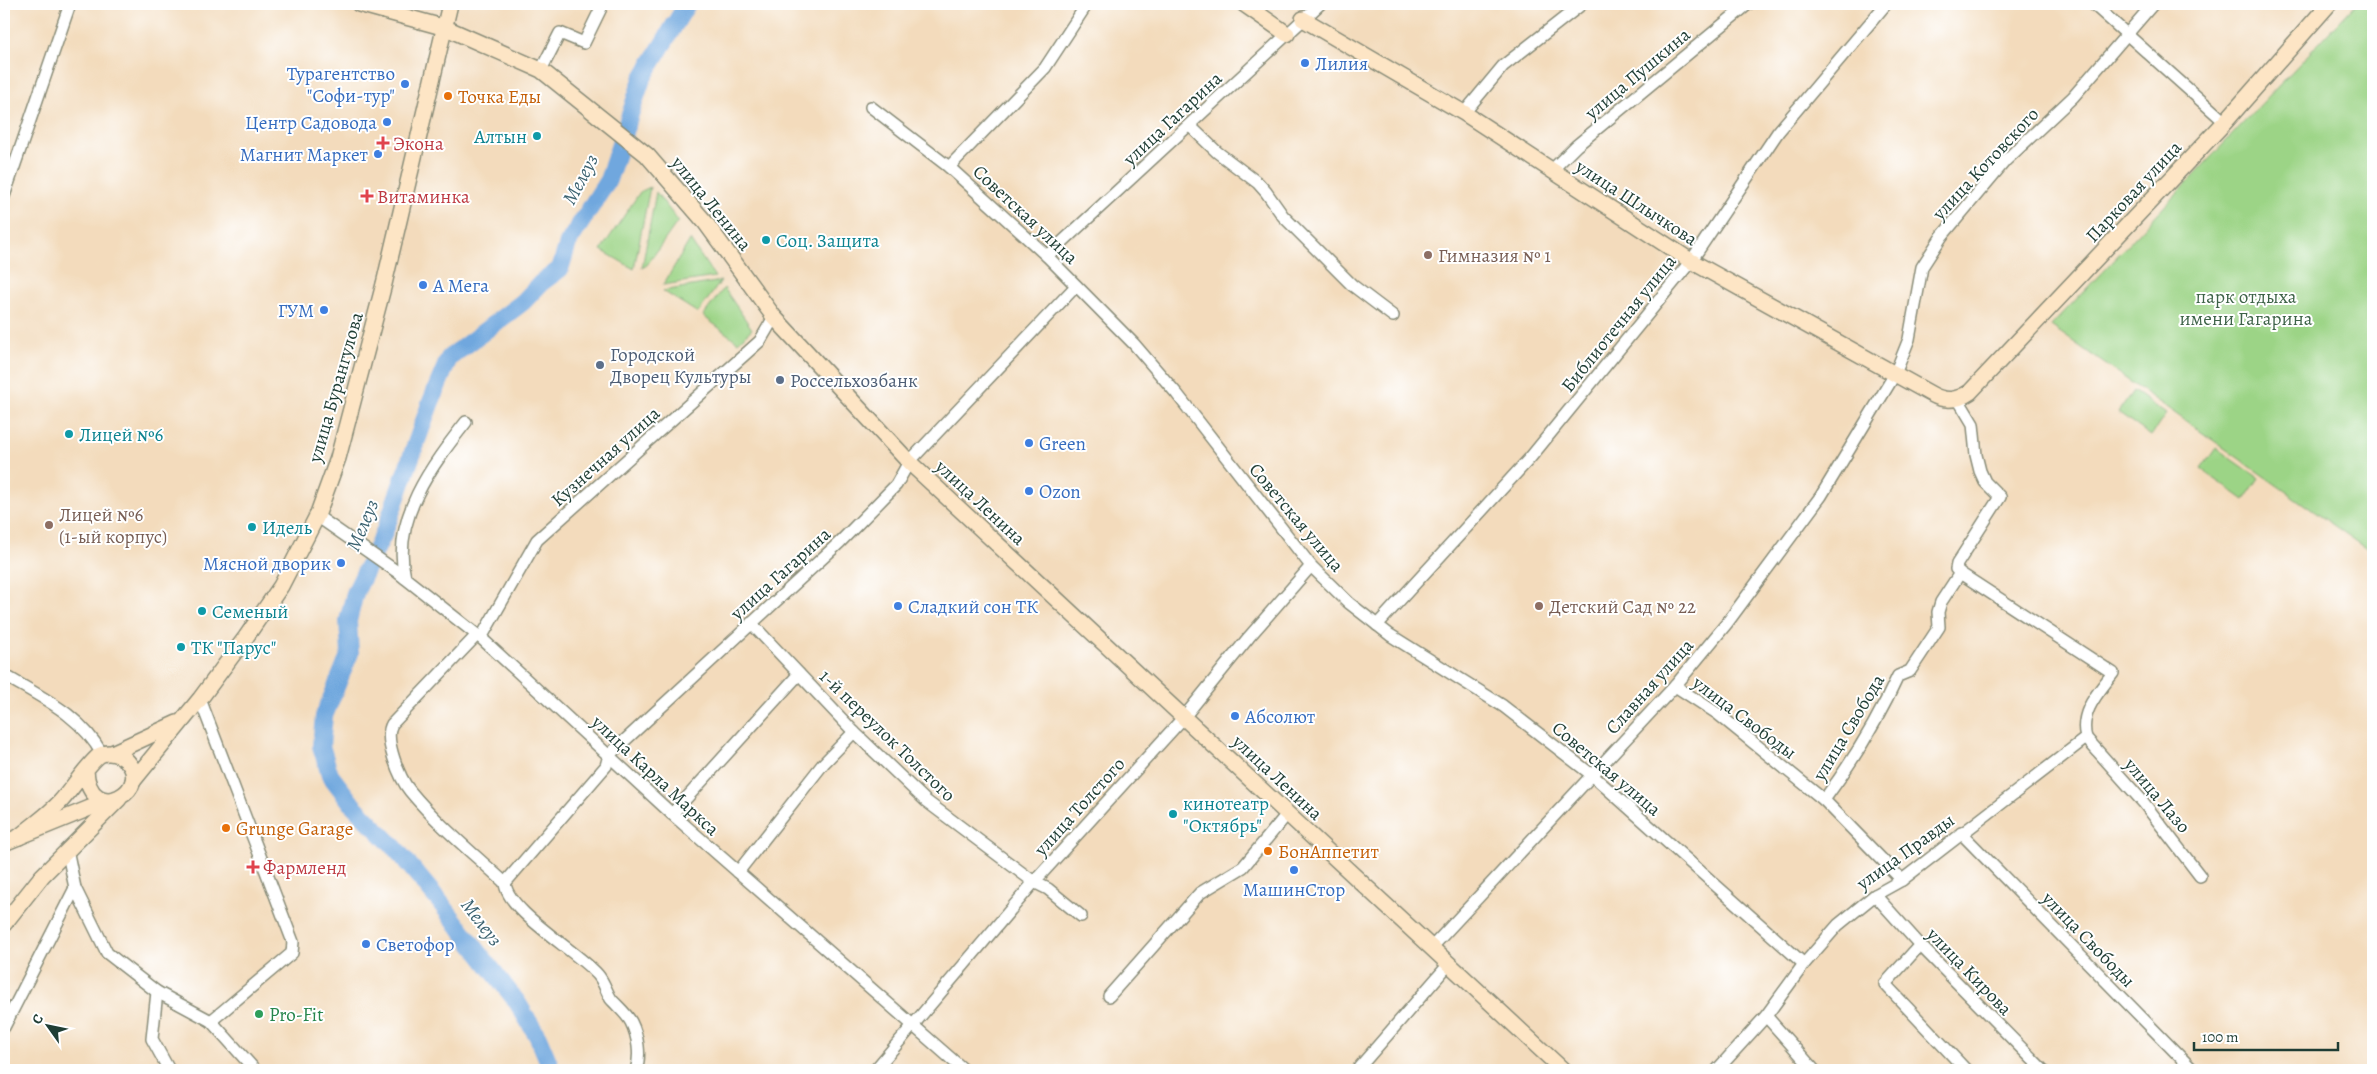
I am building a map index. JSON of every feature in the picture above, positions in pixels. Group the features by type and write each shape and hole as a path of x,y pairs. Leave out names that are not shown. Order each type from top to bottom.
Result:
{"main road":[{"name":"улица Ленина","path":"360,4 446,28 541,70 647,155 705,222 774,317 909,462 1563,1070"},
{"name":"улица Бурангулова","path":"19,836 113,800 128,792 133,781 200,699 281,586 317,516 338,458 382,292 446,28 450,4"},
{"path":"1244,4 1287,34"},
{"name":"Парковая улица","path":"1958,399 1970,392 2225,122 2329,4"},
{"name":"улица Шлычкова","path":"1303,18 1464,113 1691,261 1939,398 1958,399"},
{"name":"улица Бурангулова","path":"19,836 60,803 86,771 91,761 181,721"},
{"path":"107,754 124,758 132,768 133,781"},
{"path":"86,771 87,785 95,796 113,800"},
{"path":"4,924 42,876 113,800"},
{"path":"4,844 19,836"}],"street":[{"path":"4,196 70,4"},
{"path":"541,70 560,33 584,42 603,4"},
{"path":"949,167 1045,68 1087,4"},
{"name":"улица Гагарина","path":"1047,256 1320,4"},
{"path":"1464,113 1503,66 1582,4"},
{"name":"улица Пушкина","path":"1551,171 1576,146 1748,4"},
{"name":"Библиотечная улица","path":"1377,625 1530,458 1691,261 1778,132 1886,4"},
{"path":"2093,4 2225,122"},
{"name":"улица Котовского","path":"1896,374 1909,339 1922,267 1942,236 2006,161 2072,97 2125,33 2153,4"},
{"name":"Советская улица","path":"871,107 949,167 1047,256 1134,344 1177,394 1311,566 1349,602 1377,625 1503,706 1592,775 1804,964"},
{"path":"1190,126 1217,152 1262,188 1282,216 1352,285 1393,316"},
{"name":"улица Гагарина","path":"504,883 606,766 609,755 840,542 896,485 909,462 1076,286"},
{"name":"Кузнечная улица","path":"504,883 409,790 388,743 388,730 479,637 537,540 760,341 774,317"},
{"name":"Славная улица","path":"1432,947 1675,686 1727,623 1821,496 1896,374"},
{"path":"1958,399 1974,424 1976,455 1984,482 2000,497 1957,564 1956,569 2113,673 2086,711 2084,728 2086,738"},
{"path":"400,574 401,551 412,504 439,456 466,422"},
{"name":"улица Карла Маркса","path":"317,516 400,574 479,637 672,814 964,1070"},
{"name":"улица Толстого","path":"875,1070 1034,882 1184,717 1249,637 1311,566"},
{"name":"улица Свобода","path":"1824,800 1859,749 1898,676 1910,672 1939,627 1938,612 1941,602 1960,573"},
{"name":"1-й переулок Толстого","path":"751,623 854,732 926,801 1034,882 1048,889 1081,916"},
{"path":"672,814 799,674"},
{"path":"4,676 77,722 107,754"},
{"name":"улица Свободы","path":"1675,686 1718,714 1824,800 1902,880"},
{"path":"200,699 293,942 292,954 211,1020"},
{"path":"738,872 823,764 854,732"},
{"name":"улица Правды","path":"1717,1070 1766,1016 1804,964 1838,925 1875,895 1902,880 2086,738"},
{"name":"улица Лазо","path":"2086,738 2143,802 2200,876"},
{"path":"1109,996 1200,893 1243,867 1288,813"},
{"name":"улица Свободы","path":"1961,833 2193,1070"},
{"path":"67,849 75,888 107,953 157,992 211,1020 255,1070"},
{"path":"504,883 505,891 525,914 575,952 600,976 610,998 631,1022 640,1058 636,1070"},
{"path":"4,1027 75,888"},
{"name":"улица Кирова","path":"1875,895 1920,945 2043,1070"},
{"path":"1920,945 1885,984 1966,1070"},
{"path":"1357,1070 1449,964"},
{"path":"157,992 152,1038 169,1070"},
{"path":"1766,1016 1814,1070"}],"green space":[{"name":"парк отдыха имени Гагарина","path":"2356,4 2373,4 2373,553 2051,326"},
{"path":"650,187 634,269 601,250 640,192"},
{"path":"656,192 678,221 647,265 642,268"},
{"path":"690,240 715,277 663,285"},
{"path":"721,281 698,313 663,291"},
{"path":"724,288 752,329 738,342 703,316"},
{"path":"2133,391 2166,414 2151,436 2118,412"},
{"path":"2216,448 2259,478 2244,500 2201,469"}],"waterway":[{"name":"Мелеуз","path":"552,1070 538,1037 517,1002 440,902 395,848 353,805 330,775 321,746 324,716 350,653 348,621 355,593 384,533 430,404 449,358 523,302 541,283 560,269 568,243 608,180 642,79 687,4"}],"place":[{"name":"Лилия","path":"1305,63"},
{"name":"Турагентство \"Софи-тур\"","path":"405,84"},
{"name":"Точка Еды","path":"448,96"},
{"name":"Центр Садовода","path":"387,122"},
{"name":"Алтын","path":"537,136"},
{"name":"Экона","path":"383,143"},
{"name":"Магнит Маркет","path":"378,154"},
{"name":"Витаминка","path":"367,196"},
{"name":"Соц. Защита","path":"766,240"},
{"name":"Гимназия № 1","path":"1428,255"},
{"name":"А Мега","path":"423,285"},
{"name":"ГУМ","path":"324,310"},
{"name":"Городской Дворец Культуры","path":"600,365"},
{"name":"Россельхозбанк","path":"780,380"},
{"name":"Лицей №6","path":"69,434"},
{"name":"Green","path":"1029,443"},
{"name":"Ozon","path":"1029,491"},
{"name":"Лицей №6 (1-ый корпус)","path":"49,525"},
{"name":"Идель","path":"252,527"},
{"name":"Мясной дворик","path":"341,563"},
{"name":"Сладкий сон ТК","path":"898,606"},
{"name":"Детский Сад № 22","path":"1539,606"},
{"name":"Семеный","path":"202,611"},
{"name":"ТК \"Парус\"","path":"181,647"},
{"name":"Абсолют","path":"1235,716"},
{"name":"кинотеатр \"Октябрь\"","path":"1173,814"},
{"name":"Grunge Garage","path":"226,828"},
{"name":"БонАппетит","path":"1268,851"},
{"name":"Фармленд","path":"253,867"},
{"name":"МашинСтор","path":"1294,870"},
{"name":"Светофор","path":"366,944"},
{"name":"Pro-Fit","path":"259,1014"}]}
